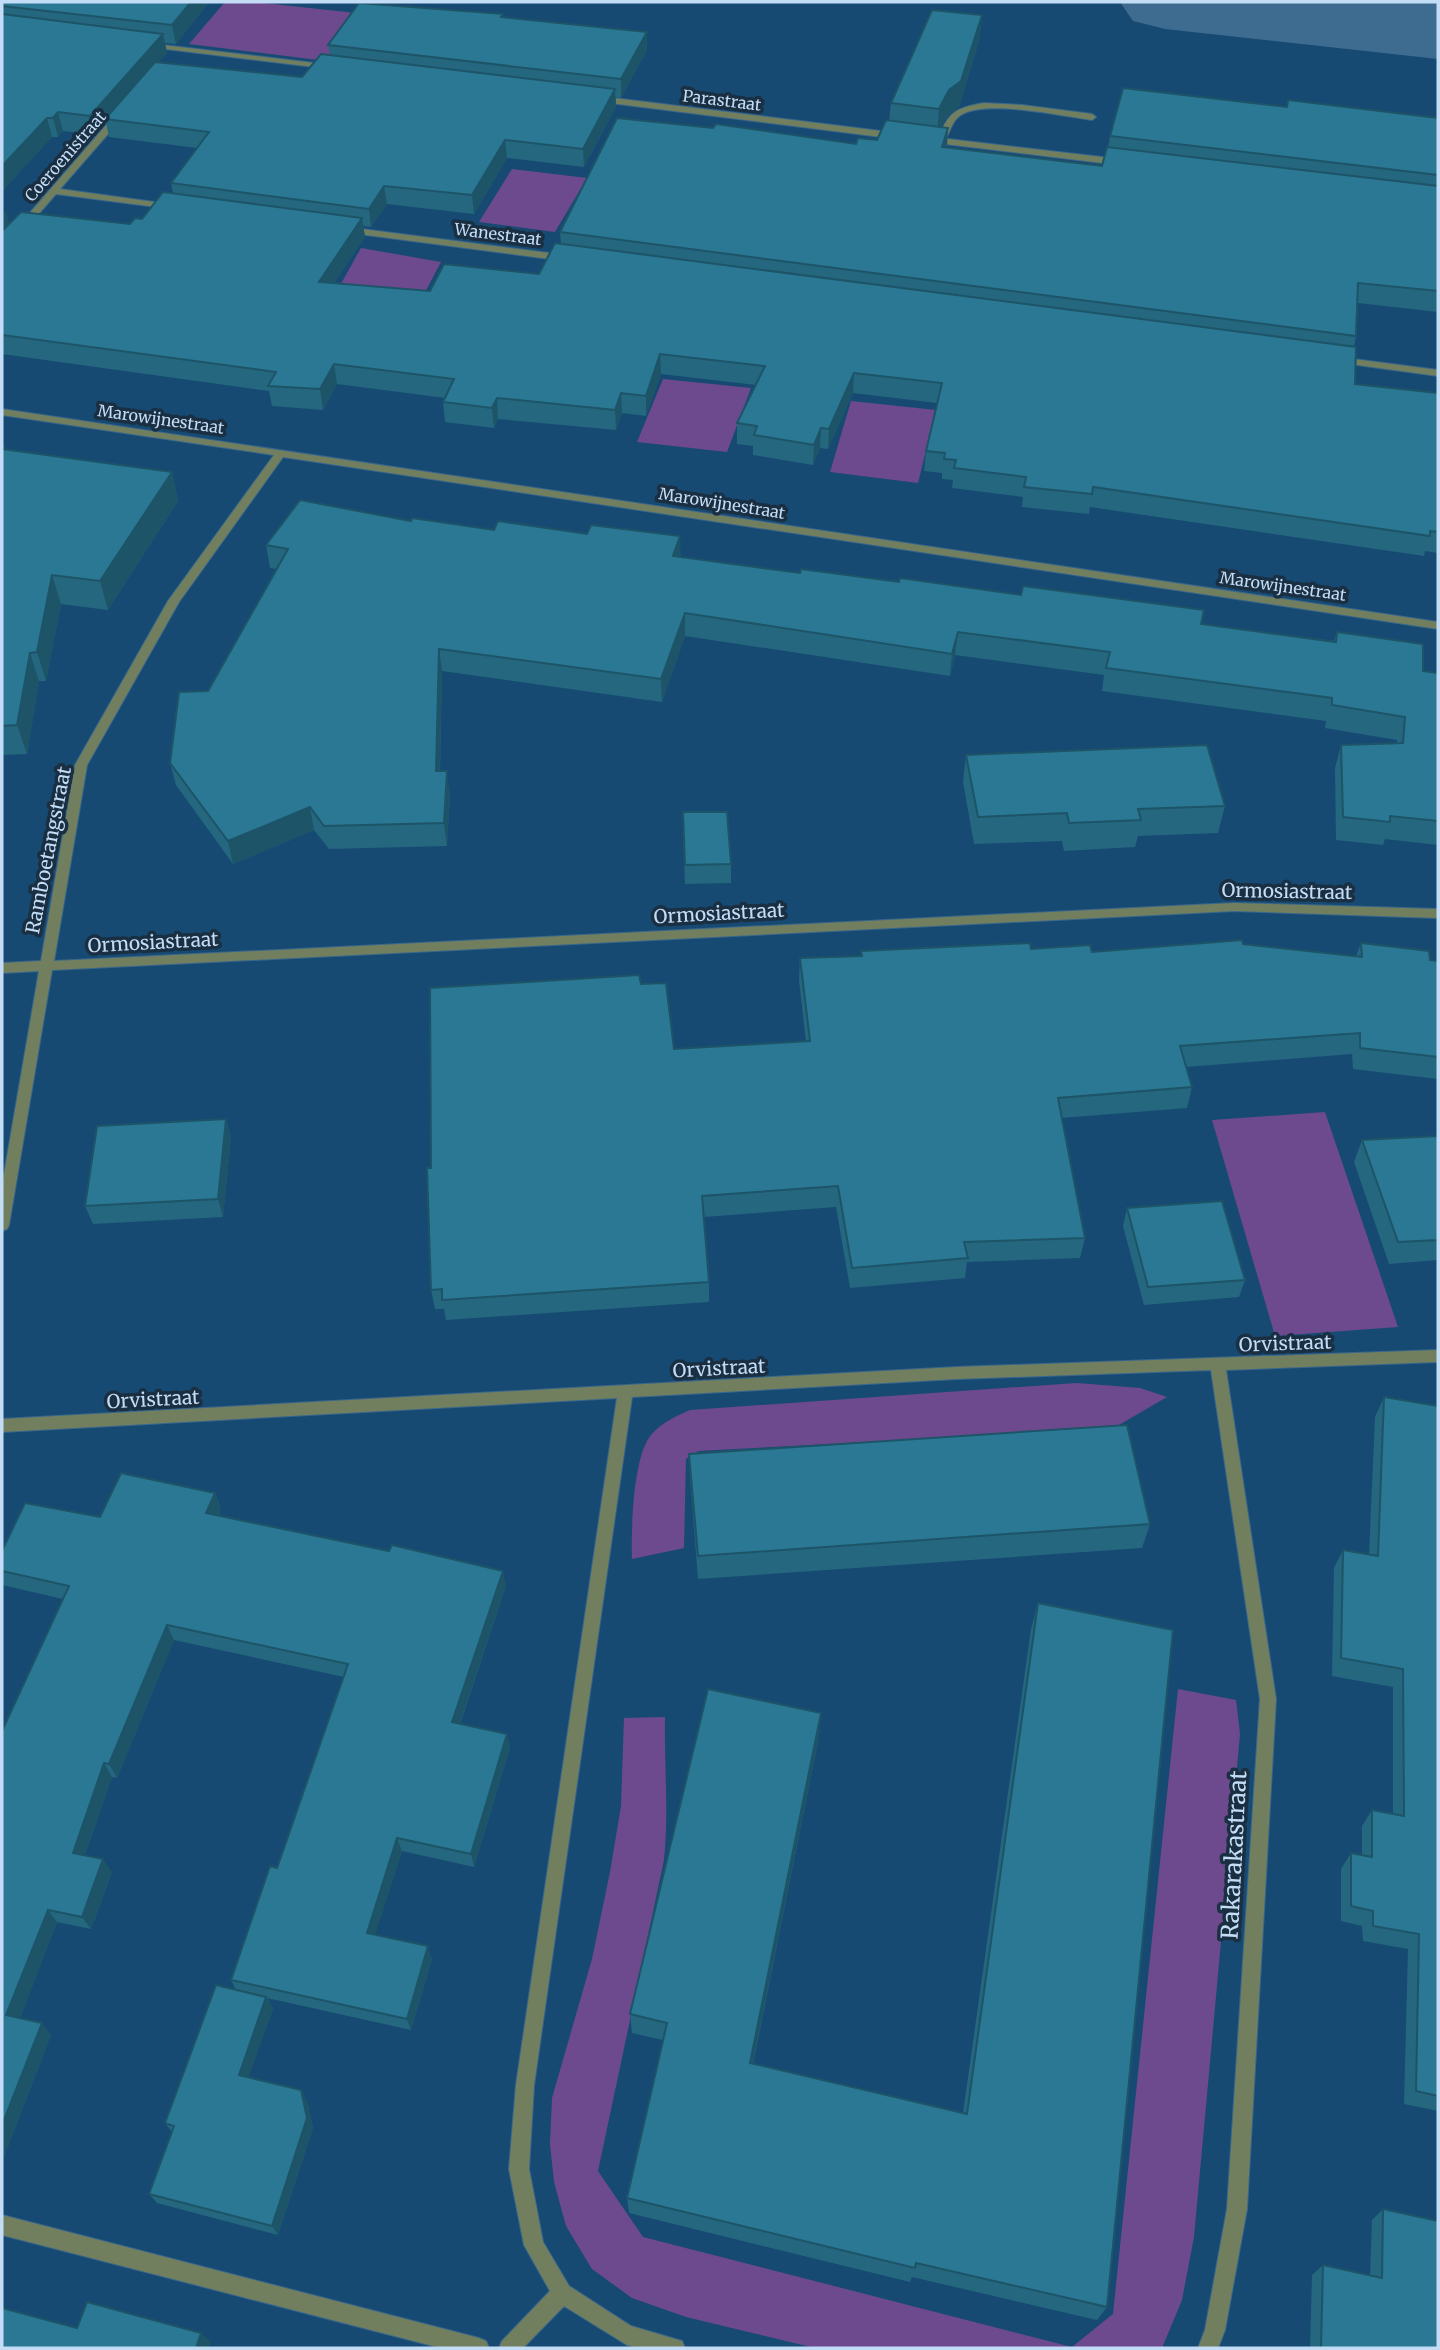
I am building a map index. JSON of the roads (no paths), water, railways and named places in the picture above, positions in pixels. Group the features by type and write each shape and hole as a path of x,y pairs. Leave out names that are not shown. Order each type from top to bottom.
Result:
{"street":[{"path":"137,44 344,69"},
{"path":"169,59 178,49"},
{"name":"Parastraat","path":"580,97 913,138"},
{"path":"941,141 954,115 965,109 1012,108 1092,117"},
{"name":"Coeroenistraat","path":"2,250 124,110"},
{"path":"927,139 1134,164"},
{"path":"53,191 178,208"},
{"name":"Wanestraat","path":"330,228 579,260"},
{"path":"1327,358 1438,373"},
{"name":"Marowijnestraat","path":"2,412 1438,625"},
{"name":"Ramboetangstraat","path":"2,1225 81,765 174,601 281,453"},
{"name":"Ormosiastraat","path":"2,968 1234,907 1438,914"},
{"name":"Orvistraat","path":"2,1426 957,1373 1438,1356"},
{"name":"Rakarakastraat","path":"1208,2348 1215,2330 1237,2209 1268,1699 1218,1365"},
{"path":"625,1393 525,2085 519,2169 534,2245 562,2293 627,2335 675,2348"},
{"path":"2,2225 479,2348"},
{"path":"509,2348 562,2293"}]}
